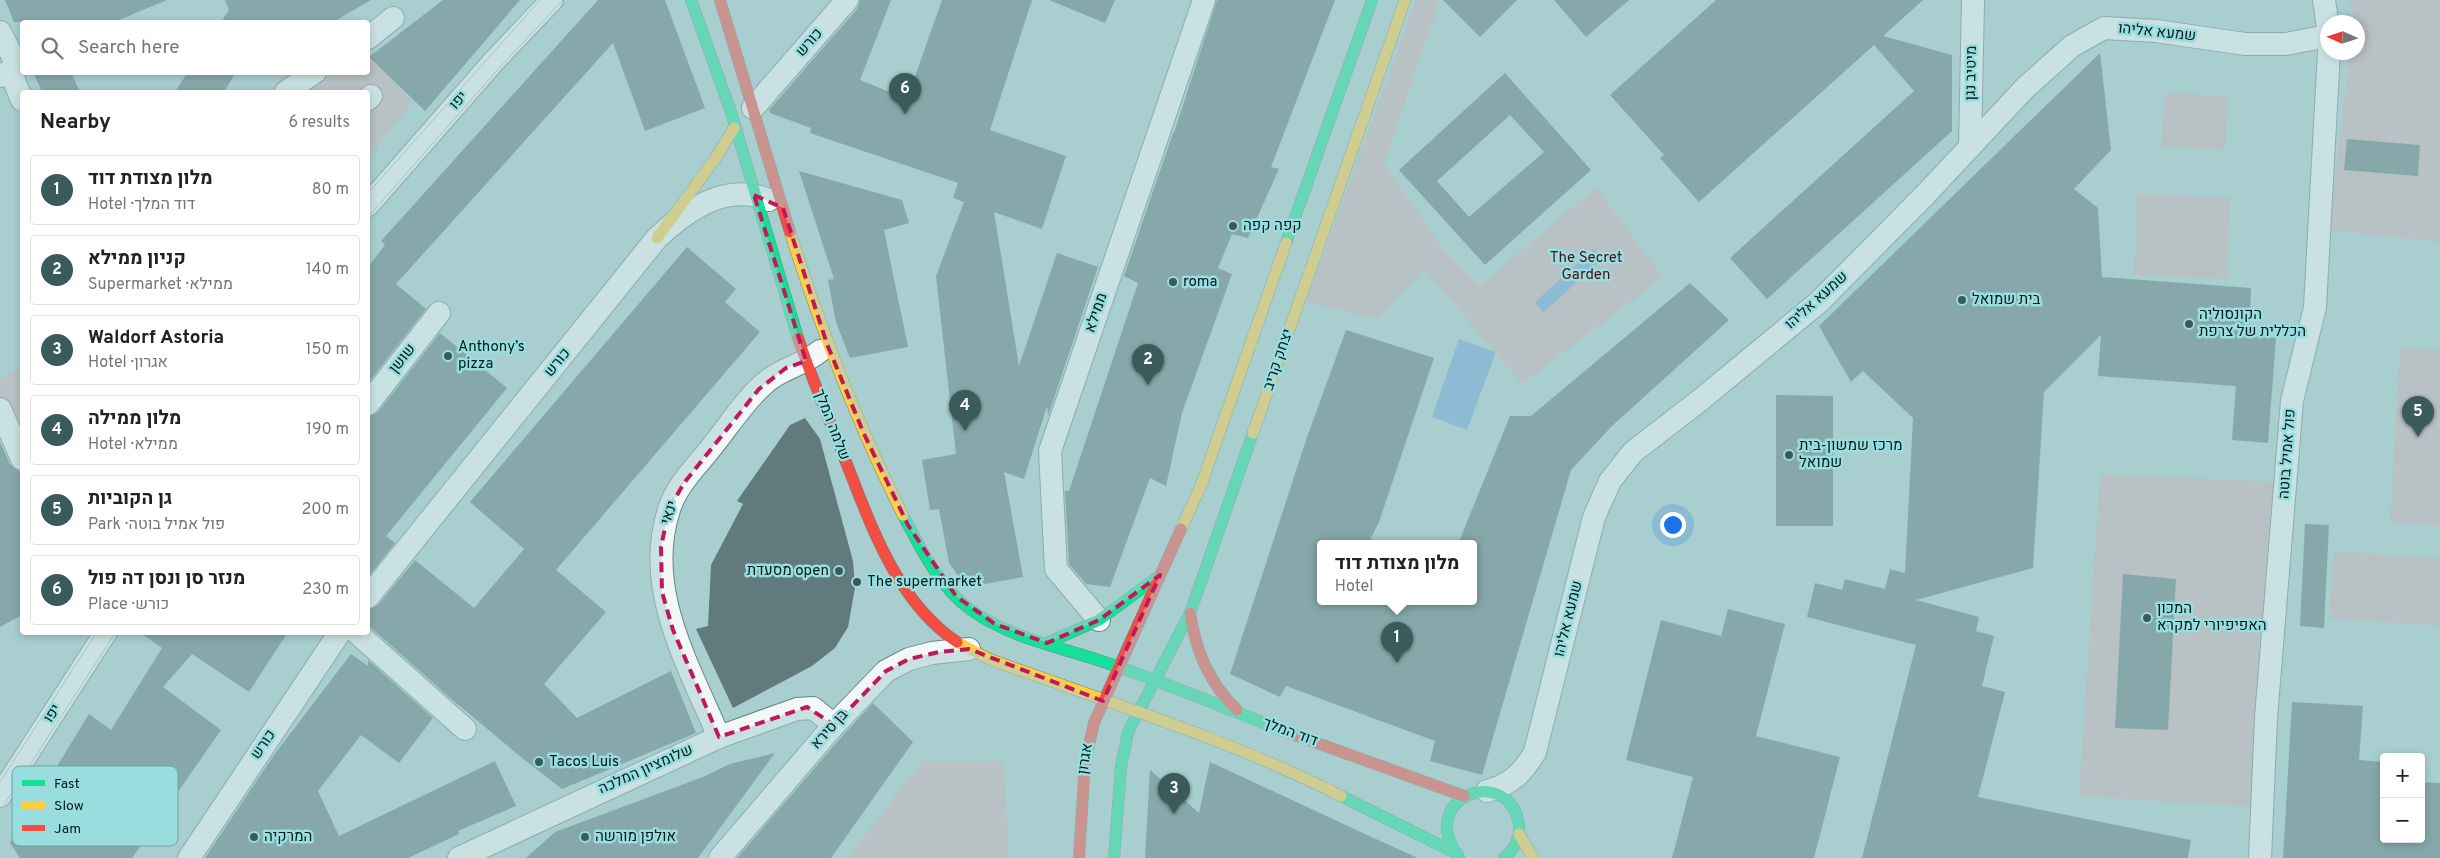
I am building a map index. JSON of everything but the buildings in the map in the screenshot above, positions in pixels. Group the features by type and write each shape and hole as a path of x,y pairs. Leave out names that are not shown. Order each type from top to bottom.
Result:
{"street":[{"name":"יפו","path":"370,202 495,60 552,0"},
{"name":"שלמה המלך","path":"691,0 734,128 806,360 864,512 878,542 903,584 933,622 970,649 1006,667 1136,712"},
{"name":"שלמה המלך","path":"720,0 783,208 827,344 884,480 908,526 943,581 970,610 1014,633 1118,666"},
{"name":"כורש","path":"752,108 848,0"},
{"name":"ממילא","path":"1099,620 1056,569 1050,451 1204,0"},
{"path":"1118,666 1200,488 1372,0"},
{"name":"יצחק קריב","path":"1136,712 1172,651 1190,613 1406,0"},
{"name":"מיטיב נגן","path":"1970,147 1973,0"},
{"path":"2324,0 2326,15"},
{"path":"370,36 393,18"},
{"name":"שמעא אליהו","path":"1487,792 1501,787 1512,780 1528,765 1535,752 1594,517 1610,481 1621,465 1634,452 1819,302 2033,81 2072,46 2104,28 2156,31 2245,44 2286,44 2320,38"},
{"path":"0,32 9,71 20,95"},
{"name":"פול אמיל בוטה","path":"2260,858 2266,718 2292,402 2315,307 2329,60"},
{"path":"289,90 311,75"},
{"path":"657,238 715,159 734,128"},
{"name":"כורש","path":"370,595 657,238 678,219 710,201 736,195 754,195 783,208"},
{"name":"שושן","path":"370,401 439,313"},
{"name":"ינאי","path":"719,738 673,630 662,592 661,547 669,509 684,482 759,388 778,372 806,360 827,344"},
{"path":"0,409 20,454"},
{"path":"1048,643 1099,620 1124,604 1160,575"},
{"path":"1190,613 1195,640 1211,679 1220,693 1243,715"},
{"name":"יפו","path":"19,766 104,635"},
{"name":"כורש","path":"189,858 338,635"},
{"path":"359,635 465,729"},
{"name":"בן סירא","path":"720,858 834,725 886,671 909,659 932,653 970,649"},
{"name":"דוד המלך","path":"1118,666 1243,715 1464,796"},
{"name":"אגרון","path":"1079,858 1084,762 1089,740 1118,666"},
{"name":"שלומציון המלכה","path":"459,858 719,738 807,707 813,708 834,725"},
{"path":"1114,858 1121,767 1128,732 1136,712 1304,777 1456,854"},
{"name":"יפו","path":"0,796 12,777"},
{"path":"1456,854 1447,840 1445,827 1448,815 1454,804 1464,796 1475,792 1487,792 1498,795 1508,802 1515,811 1519,822 1519,834 1515,846 1504,858"},
{"path":"1519,834 1533,858"}],"highlighted area":[{"path":"754,195 783,208 827,344 864,434 908,525 956,596 995,624 1047,643 1099,620 1160,575 1103,701 969,649 939,652 909,659 886,671 834,725 807,707 719,737 673,630 662,592 661,547 669,509 684,483 759,389 786,368 806,361"}],"green space":[{"name":"The Secret Garden","path":"1416,0 1440,0 1384,164 1443,249 1480,286 1596,187 1663,277 1522,384 1424,269 1378,319 1306,302"},
{"path":"2349,0 2440,0 2440,242 2329,230 2349,60 2365,60 2365,15 2354,15 2354,10"},
{"path":"370,57 413,102 370,154 370,90 269,90 284,75 370,75"},
{"path":"2165,93 2228,96 2225,150 2161,147"},
{"path":"2137,194 2230,198 2227,279 2134,275"},
{"path":"2400,348 2440,351 2440,525 2390,522"},
{"path":"20,368 20,454 0,409 0,379"},
{"path":"2100,474 2275,482 2254,807 2079,796"},
{"path":"2334,551 2440,559 2440,626 2329,618"},
{"path":"922,761 1004,761 1009,858 848,858"}],"water":[{"path":"1594,249 1601,260 1543,313 1535,302"},
{"path":"1459,339 1496,352 1467,430 1432,417"}],"tram line":[{"path":"370,191 540,0"},
{"path":"370,215 501,66 563,0"},
{"path":"0,782 95,635"},
{"path":"29,766 114,635"},
{"path":"0,811 12,792"}],"traffic: fast":[{"path":"691,0 731,112 798,338"},
{"path":"1286,243 1372,0"},
{"path":"1114,858 1121,767 1128,732 1190,613 1253,433"},
{"path":"903,515 940,579 960,601 986,620 1019,635 1149,678 1281,730"},
{"path":"1047,643 1099,620 1155,579"},
{"path":"1459,857 1448,836 1448,818 1456,804 1468,795 1484,792 1499,795 1512,805 1519,824 1519,834 1516,843 1504,858"},
{"path":"1341,796 1452,851"}],"traffic: slow":[{"path":"1253,433 1405,0"},
{"path":"657,238 715,159 734,128"},
{"path":"790,232 814,305 841,376 870,446 903,515"},
{"path":"1181,529 1200,488 1286,243"},
{"path":"957,642 989,659 1212,739 1341,796"},
{"path":"1519,834 1533,858"}],"traffic: jam":[{"path":"720,0 790,232"},
{"path":"798,338 863,504 886,556 916,604 935,625 957,642"},
{"path":"1079,858 1085,762 1094,723 1181,529"},
{"path":"1190,613 1196,640 1205,666 1219,689 1237,710"},
{"path":"1281,730 1464,796"}],"place":[{"name":"מנזר סן ונסן דה פול","path":"905,114"},
{"name":"קפה קפה","path":"1233,226"},
{"name":"roma","path":"1173,282"},
{"name":"בית שמואל","path":"1962,300"},
{"name":"הקונסוליה הכללית של צרפת","path":"2189,324"},
{"name":"Anthony’s pizza","path":"448,356"},
{"name":"קניון ממילא","path":"1148,385"},
{"name":"מלון ממילה","path":"965,431"},
{"name":"גן הקוביות","path":"2418,437"},
{"name":"מרכז שמשון-בית שמואל","path":"1789,455"},
{"name":"מסעדת open","path":"839,571"},
{"name":"The supermarket","path":"857,582"},
{"name":"המכון האפיפיורי למקרא","path":"2147,618"},
{"name":"מלון מצודת דוד","path":"1397,663"},
{"name":"Tacos Luis","path":"539,762"},
{"name":"Waldorf Astoria","path":"1174,814"},
{"name":"המרקיה","path":"254,837"},
{"name":"אולפן מורשה","path":"585,837"}]}
